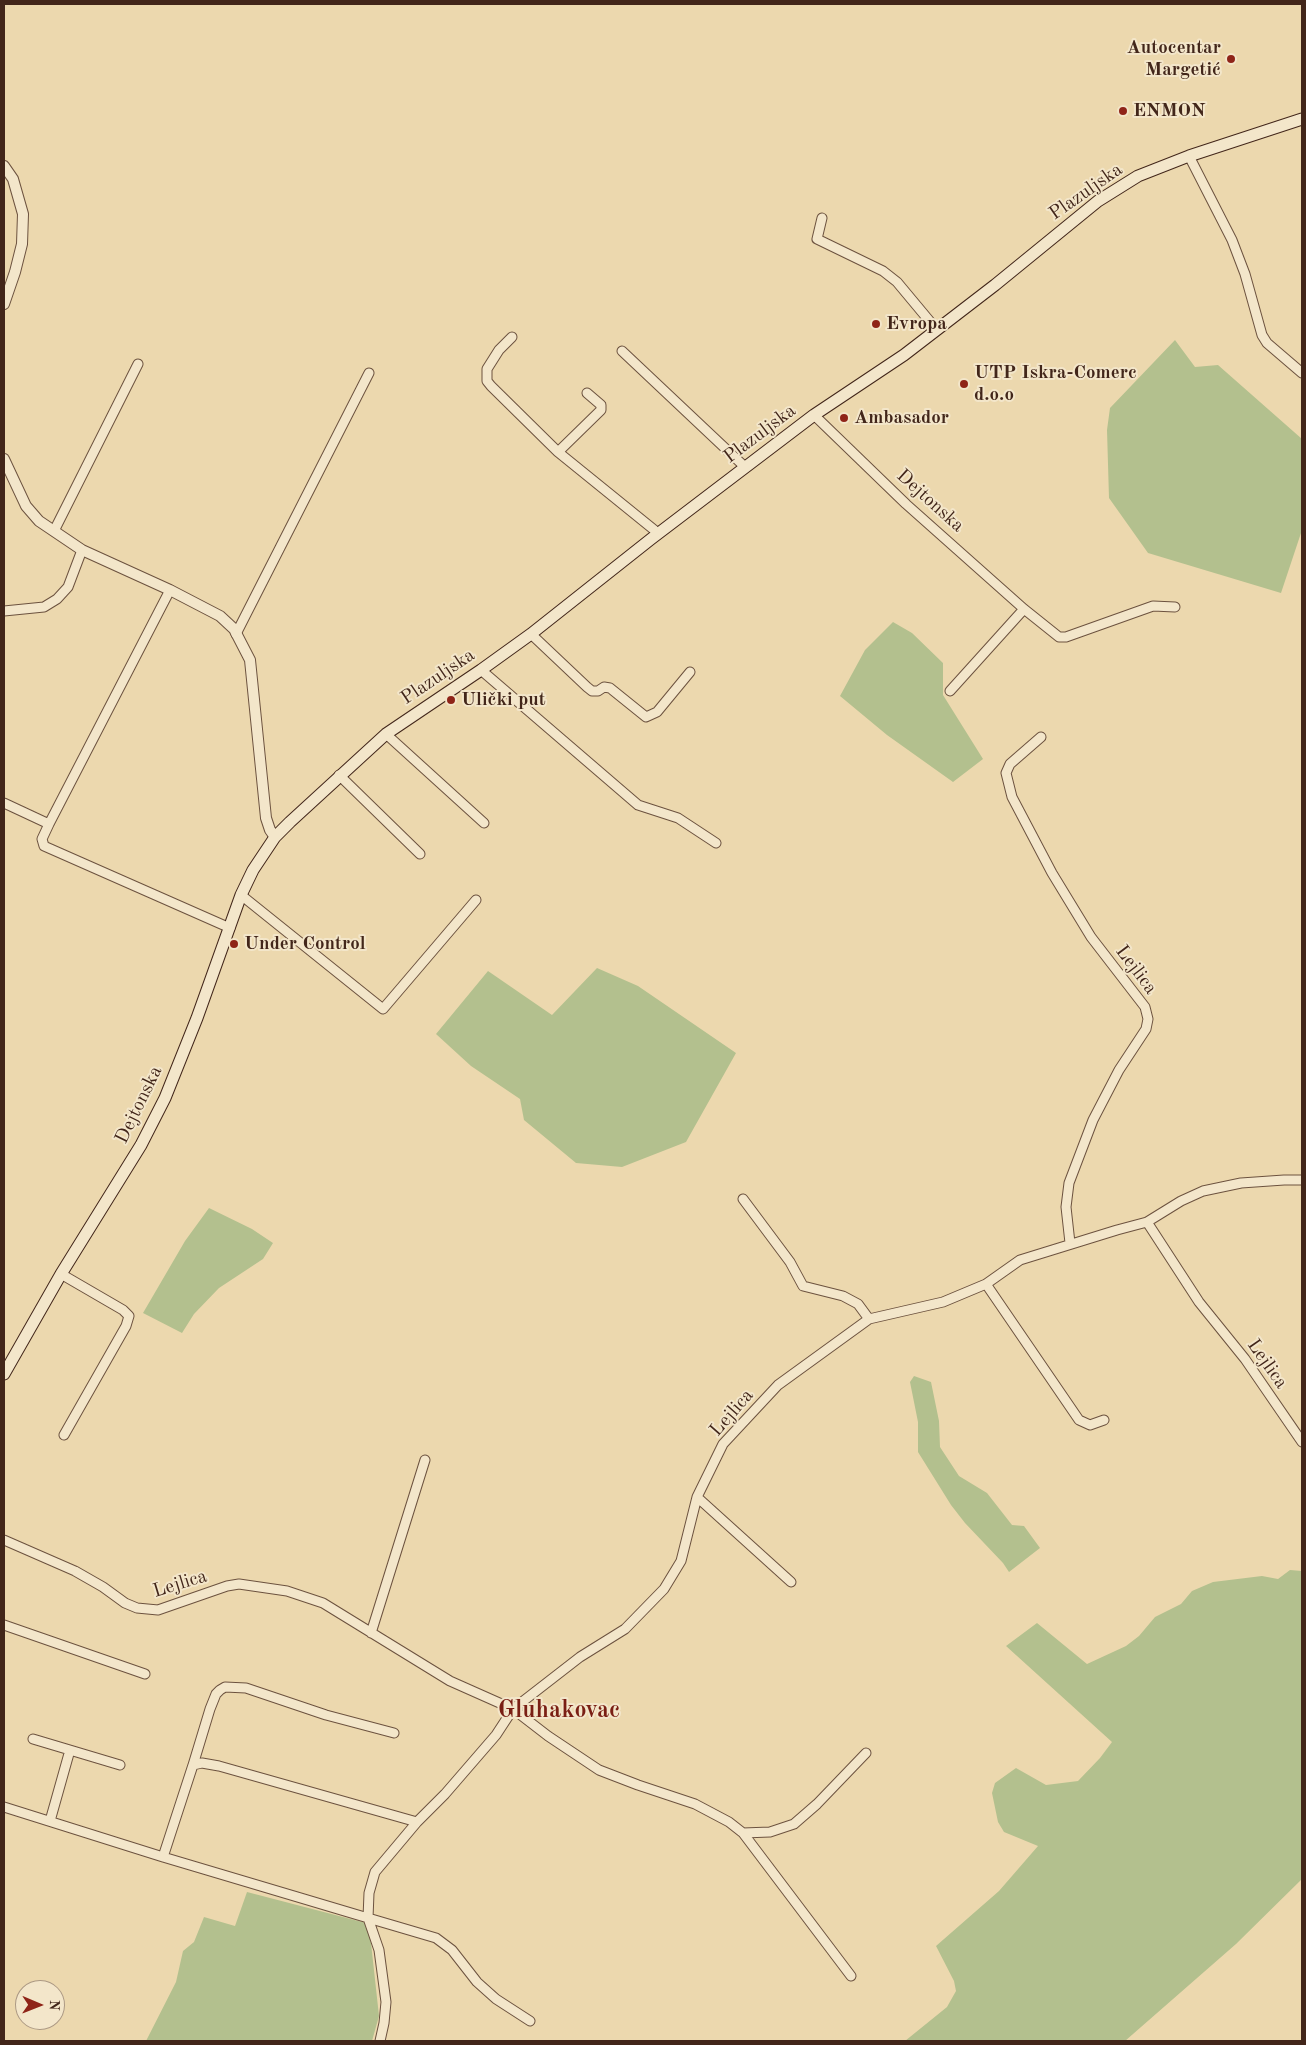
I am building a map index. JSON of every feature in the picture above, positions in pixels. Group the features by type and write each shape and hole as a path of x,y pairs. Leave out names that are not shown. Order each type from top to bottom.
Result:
{"main road":[{"name":"Plazuljska","path":"275,837 339,775 386,734 531,634 658,533 814,415 904,355 1098,201 1138,176 1189,156 1302,119"},
{"name":"Dejtonska","path":"4,1374 60,1274 123,1176 165,1098 241,895 253,870 275,837"}],"street":[{"path":"1189,156 1232,240 1262,335 1268,343 1302,374"},
{"path":"4,166 13,179 23,214 22,244 4,304"},
{"path":"822,218 818,239 883,271 897,282 937,330"},
{"path":"512,337 490,362 487,369 487,381 558,452 658,533"},
{"path":"622,351 745,467"},
{"path":"54,531 138,364"},
{"path":"236,634 369,373"},
{"path":"558,452 601,410 601,405 587,393"},
{"name":"Dejtonska","path":"814,415 906,504 1024,609 1059,637 1063,638 1153,606 1175,607"},
{"path":"4,459 26,506 39,520 82,550 170,590 220,616 234,629 250,660 266,818 270,830 275,837"},
{"path":"4,611 44,607 56,599 68,587 82,550"},
{"path":"170,590 42,839 44,846 230,928"},
{"path":"950,691 1024,609"},
{"path":"531,634 592,691 598,691 604,687 610,688 646,716 657,712 690,672"},
{"path":"480,670 638,804 678,818 716,843"},
{"path":"386,734 484,823"},
{"name":"Lejlica","path":"1041,737 1010,764 1006,773 1012,797 1052,873 1076,913 1091,937 1145,1007 1148,1019 1146,1029 1120,1070 1093,1120 1069,1183 1066,1207 1070,1243"},
{"path":"339,775 420,854"},
{"path":"4,803 49,824"},
{"path":"241,895 383,1009 476,900"},
{"path":"1147,1222 1181,1201 1204,1191 1241,1183 1302,1180"},
{"path":"743,1199 790,1262 804,1286 843,1296 858,1304 870,1319"},
{"name":"Lejlica","path":"380,2041 386,2002 379,1950 368,1918 368,1893 375,1872 417,1822 445,1794 496,1735 513,1709 580,1657 626,1629 664,1589 681,1562 697,1497 723,1444 778,1385 870,1319 943,1302 986,1284 1020,1260 1070,1243 1147,1222 1199,1302 1245,1359 1302,1442"},
{"path":"60,1274 123,1310 128,1316 126,1326 64,1435"},
{"path":"986,1284 1079,1420 1090,1425 1104,1420"},
{"path":"371,1633 425,1460"},
{"path":"697,1497 791,1582"},
{"name":"Lejlica","path":"4,1540 75,1571 103,1587 125,1604 137,1608 158,1610 227,1586 246,1584 287,1591 323,1602 450,1681 513,1709 548,1736 599,1770 638,1786 695,1804 729,1822 743,1833 851,1976"},
{"path":"4,1625 145,1674"},
{"path":"163,1856 210,1709 216,1694 225,1687 246,1688 326,1715 394,1733"},
{"path":"33,1739 120,1765"},
{"path":"50,1821 70,1750"},
{"path":"743,1833 770,1832 794,1824 817,1804 866,1753"},
{"path":"193,1765 210,1764 417,1822"},
{"path":"4,1807 436,1938 452,1950 477,1982 496,1999 530,2021"}],"green space":[{"path":"1175,340 1195,367 1218,365 1302,439 1302,530 1281,593 1148,553 1109,498 1107,430 1110,408"},
{"path":"893,622 912,633 943,663 943,695 983,759 953,782 887,735 840,696 865,650"},
{"path":"597,968 638,986 736,1053 686,1142 622,1167 576,1163 524,1120 520,1099 471,1066 436,1034 488,971 552,1015"},
{"path":"209,1208 252,1229 273,1243 263,1259 219,1288 194,1314 182,1333 143,1313 185,1241"},
{"path":"914,1376 931,1382 939,1421 940,1447 959,1476 987,1493 1012,1525 1024,1526 1040,1548 1009,1572 951,1505 918,1452 918,1422 910,1382"},
{"path":"1290,1570 1302,1571 1302,1879 1236,1944 1125,2041 905,2041 947,2007 956,1991 954,1981 936,1946 999,1891 1038,1846 1004,1832 998,1822 992,1793 995,1783 1016,1768 1046,1785 1078,1781 1112,1742 1006,1646 1037,1623 1087,1664 1126,1646 1139,1636 1155,1617 1181,1604 1192,1591 1213,1582 1262,1576 1278,1579"},
{"path":"247,1892 366,1923 371,1943 379,2016 372,2041 146,2041 176,1982 183,1951 194,1942 204,1917 235,1926"}],"place":[{"name":"Autocentar Margetić","path":"1231,59"},
{"name":"ENMON","path":"1123,111"},
{"name":"Evropa","path":"876,324"},
{"name":"UTP Iskra-Comerc d.o.o","path":"964,384"},
{"name":"Ambasador","path":"844,418"},
{"name":"Ulički put","path":"451,700"},
{"name":"Under Control","path":"234,944"}],"district":[{"name":"Gluhakovac","path":"559,1711"}]}
